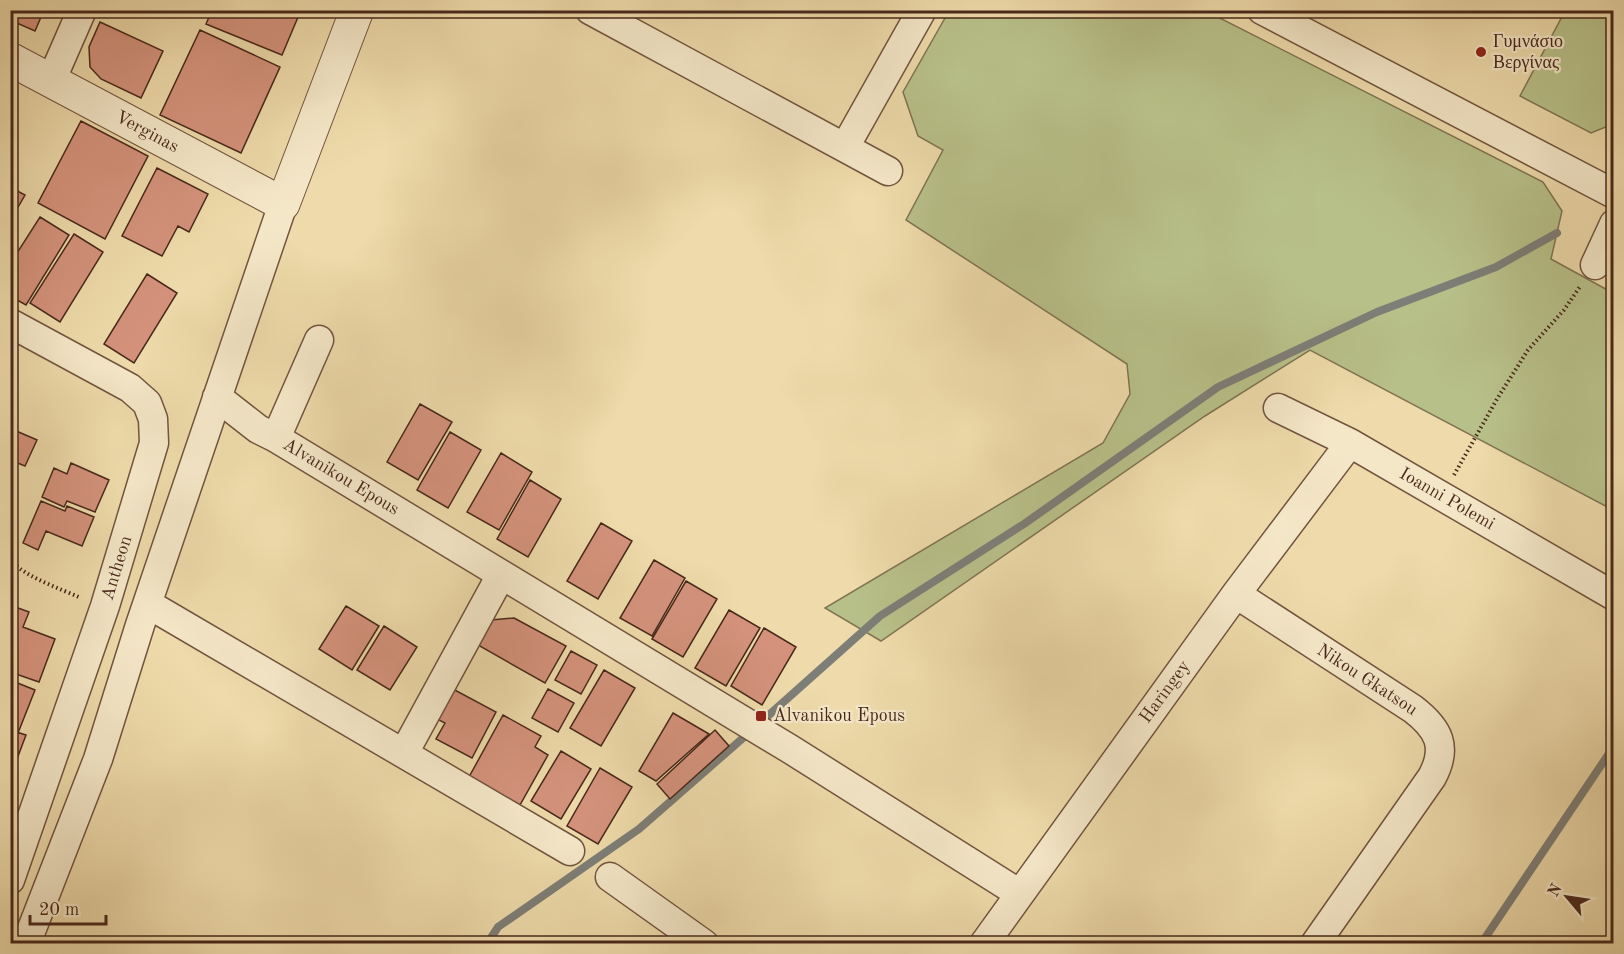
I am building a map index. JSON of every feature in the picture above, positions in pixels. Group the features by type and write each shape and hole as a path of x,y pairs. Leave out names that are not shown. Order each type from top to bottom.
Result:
{"street":[{"path":"51,81 82,10"},
{"path":"26,944 98,759 283,204 357,10"},
{"path":"590,10 888,171"},
{"path":"845,147 922,10"},
{"path":"1262,10 1614,194"},
{"name":"Verginas","path":"10,59 283,204"},
{"path":"1595,265 1614,224"},
{"name":"Antheon","path":"10,323 130,388 147,402 153,419 154,443 105,606 22,812 10,880"},
{"path":"276,438 319,340"},
{"name":"Alvanikou Epous","path":"217,397 258,429 790,749 1020,894"},
{"name":"Ioanni Polemi","path":"1278,408 1350,443 1614,596"},
{"name":"Haringey","path":"984,944 1236,594 1350,443"},
{"path":"404,753 501,575"},
{"name":"Nikou Gkatsou","path":"1236,594 1413,709 1432,726 1438,738 1441,753 1439,765 1432,777 1315,944"},
{"path":"148,604 570,851"},
{"path":"610,877 704,944"}],"path":[{"path":"1442,496 1497,399 1528,350 1564,310 1595,265"},
{"path":"10,560 42,581 105,606"}],"green space":[{"path":"949,11 1206,11 1543,182 1562,211 1551,259 1613,293 1613,510 1310,350 1205,416 881,641 825,608 1103,443 1130,394 1127,364 906,220 943,150 918,136 903,92"},
{"path":"1565,11 1613,11 1613,124 1591,133 1520,96"}],"building":[{"path":"10,10 44,10 35,31 10,20"},
{"path":"212,10 301,10 282,55 206,24"},
{"path":"100,22 163,51 141,98 101,79 90,67 89,47"},
{"path":"200,30 280,67 241,153 160,115"},
{"path":"81,121 148,156 105,239 38,203"},
{"path":"157,168 208,194 189,232 178,226 162,256 122,236"},
{"path":"10,187 25,195 10,221"},
{"path":"40,217 69,235 26,305 10,296 10,264"},
{"path":"74,234 103,252 60,322 30,303"},
{"path":"147,274 177,293 134,363 104,344"},
{"path":"420,404 452,422 418,480 387,462"},
{"path":"14,430 37,440 25,466 10,460 10,439"},
{"path":"450,432 481,450 448,508 417,490"},
{"path":"501,453 532,472 499,530 467,512"},
{"path":"71,463 109,480 95,512 67,501 64,507 42,497 54,468 67,474"},
{"path":"530,480 561,499 528,557 497,539"},
{"path":"41,501 65,511 67,506 94,517 82,546 46,531 38,550 23,543"},
{"path":"601,523 632,541 598,599 567,581"},
{"path":"654,560 685,578 652,636 620,618"},
{"path":"686,581 717,599 683,657 652,639"},
{"path":"10,605 29,612 23,627 55,639 39,682 10,672"},
{"path":"346,606 379,626 352,670 319,649"},
{"path":"729,610 760,628 726,686 695,668"},
{"path":"514,618 566,646 545,683 478,645 491,620"},
{"path":"384,626 417,647 390,690 357,670"},
{"path":"764,628 796,647 762,705 731,686"},
{"path":"571,651 597,665 581,694 555,680"},
{"path":"604,670 635,688 601,746 570,728"},
{"path":"10,680 35,690 18,733 10,730"},
{"path":"451,688 496,712 472,758 436,739 445,723 435,718"},
{"path":"548,689 574,703 558,732 532,718"},
{"path":"673,713 709,734 656,781 639,771"},
{"path":"503,715 541,736 535,747 548,755 520,805 469,777"},
{"path":"10,730 26,735 17,759 10,765"},
{"path":"715,730 729,746 670,799 657,784"},
{"path":"561,751 591,769 561,819 531,801"},
{"path":"600,768 632,787 598,844 567,826"}],"waterway":[{"path":"760,723 880,616 1024,524 1218,387 1377,312 1496,267 1557,233"},
{"path":"487,944 498,927 639,829 751,731"},
{"path":"1481,944 1614,746"}],"place":[{"name":"Γυμνάσιο Βεργίνας","path":"1481,52"},
{"name":"Alvanikou Epous","path":"761,716"}]}
